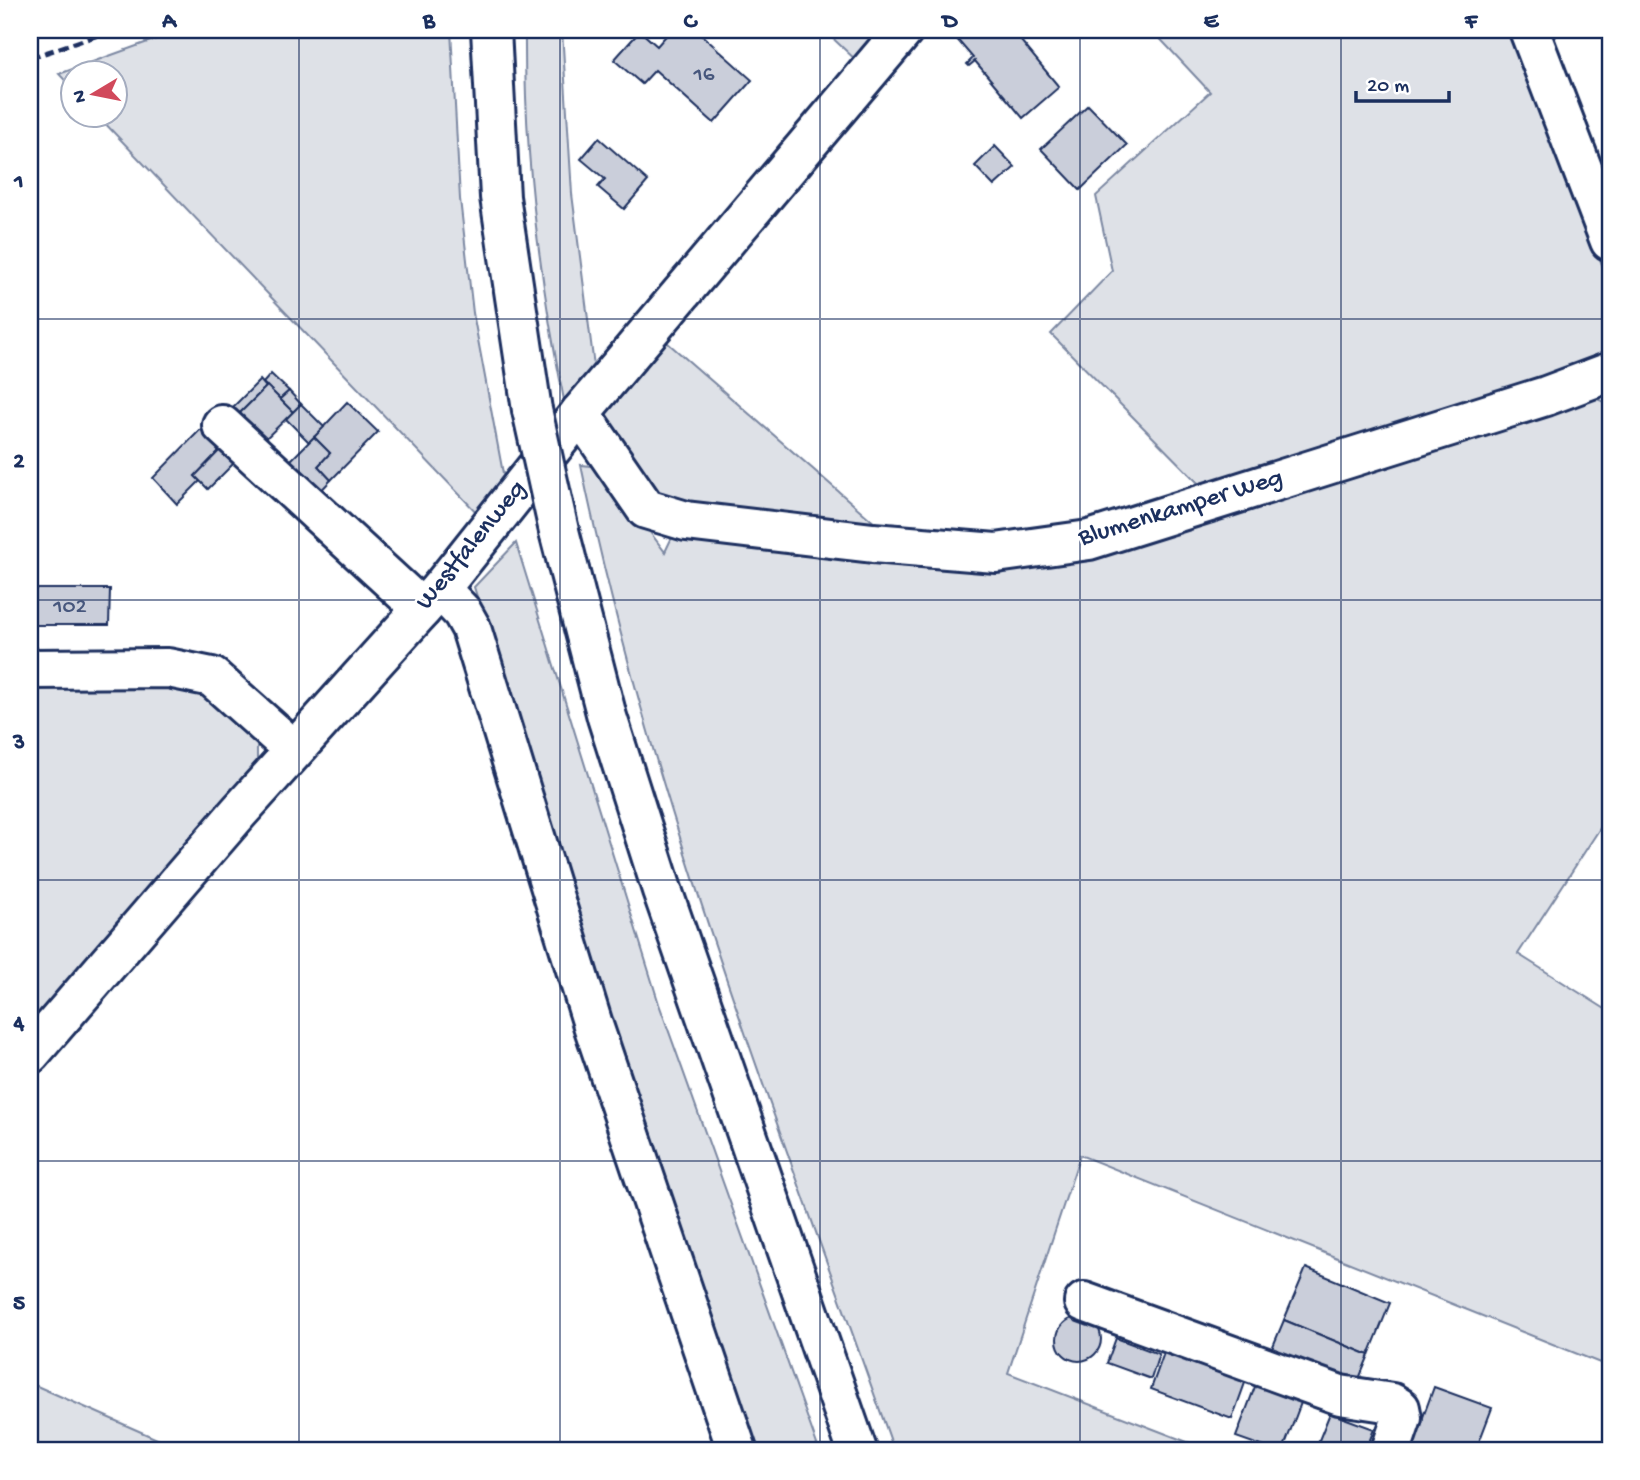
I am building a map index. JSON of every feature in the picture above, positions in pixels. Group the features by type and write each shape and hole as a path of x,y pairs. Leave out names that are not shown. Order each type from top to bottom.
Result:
{"street":[{"path":"491,30 500,197 515,309 532,410 559,531 607,717 662,890 857,1450"},
{"name":"Westfalenweg","path":"30,1054 294,750 431,599 580,413 904,30"},
{"path":"1529,30 1610,241"},
{"name":"Blumenkamper Weg","path":"580,413 646,509 686,521 873,543 996,552 1089,540 1546,396 1610,372"},
{"path":"222,425 431,599 462,612 471,628 594,1028 737,1450"},
{"path":"30,669 168,668 212,677 294,750"},
{"path":"1084,1302 1340,1395 1392,1403 1400,1408 1402,1418 1391,1450"}],"shaded area":[{"path":"181,30 451,30 460,199 473,313 505,484 480,516 111,130 130,130 130,60 98,60"},
{"path":"525,30 562,30 572,194 595,374 564,400 540,262 530,170"},
{"path":"824,30 887,30 859,63"},
{"path":"1152,30 1514,30 1610,286 1610,356 1206,491 1051,334 1112,271 1096,196 1210,92"},
{"path":"661,337 884,531 662,501 596,413"},
{"path":"1589,396 1610,404 1610,813 1518,954 1610,1012 1610,1367 1080,1155 1008,1373 1208,1450 894,1450 763,1085 681,840 643,716 581,465 601,467 665,552 674,533 996,562"},
{"path":"516,543 659,1004 819,1450 758,1450 610,1024 474,587"},
{"path":"200,683 257,743 257,770 30,1038 30,684"},
{"path":"30,1383 182,1450 30,1450"}],"building":[{"path":"671,30 696,30 752,80 714,123 655,70 642,84 614,60 640,31 657,46"},
{"path":"949,30 1012,30 1059,87 1023,118 975,61 969,66 967,64 973,58"},
{"path":"1088,105 1127,145 1080,190 1041,149"},
{"path":"599,138 648,181 624,209 598,187 605,179 581,159"},
{"path":"995,146 1015,167 994,186 975,166"},
{"path":"271,374 289,391 280,399 263,383"},
{"path":"260,380 266,387 234,419 227,413"},
{"path":"267,386 293,412 259,445 234,419"},
{"path":"289,391 301,404 293,412 280,399"},
{"path":"347,402 378,432 331,480 318,466 330,453 314,437"},
{"path":"301,404 324,427 309,442 286,419"},
{"path":"201,429 221,449 195,476 200,481 177,504 153,478"},
{"path":"314,437 330,453 318,466 331,480 314,498 283,468"},
{"path":"221,449 235,462 208,489 195,476"},
{"path":"30,589 110,589 109,625 30,625"},
{"path":"1306,1268 1390,1303 1369,1355 1284,1320"},
{"path":"1079,1317 1095,1323 1101,1339 1095,1355 1079,1361 1063,1355 1057,1339 1063,1323"},
{"path":"1284,1320 1369,1355 1356,1386 1271,1351"},
{"path":"1116,1338 1159,1354 1151,1379 1107,1363"},
{"path":"1165,1350 1246,1380 1232,1419 1151,1389"},
{"path":"1256,1384 1302,1400 1283,1450 1273,1450 1236,1437"},
{"path":"1434,1387 1492,1408 1476,1450 1411,1450"},
{"path":"1330,1413 1374,1429 1366,1450 1315,1450"}],"railway":[{"path":"30,58 113,30"}]}
